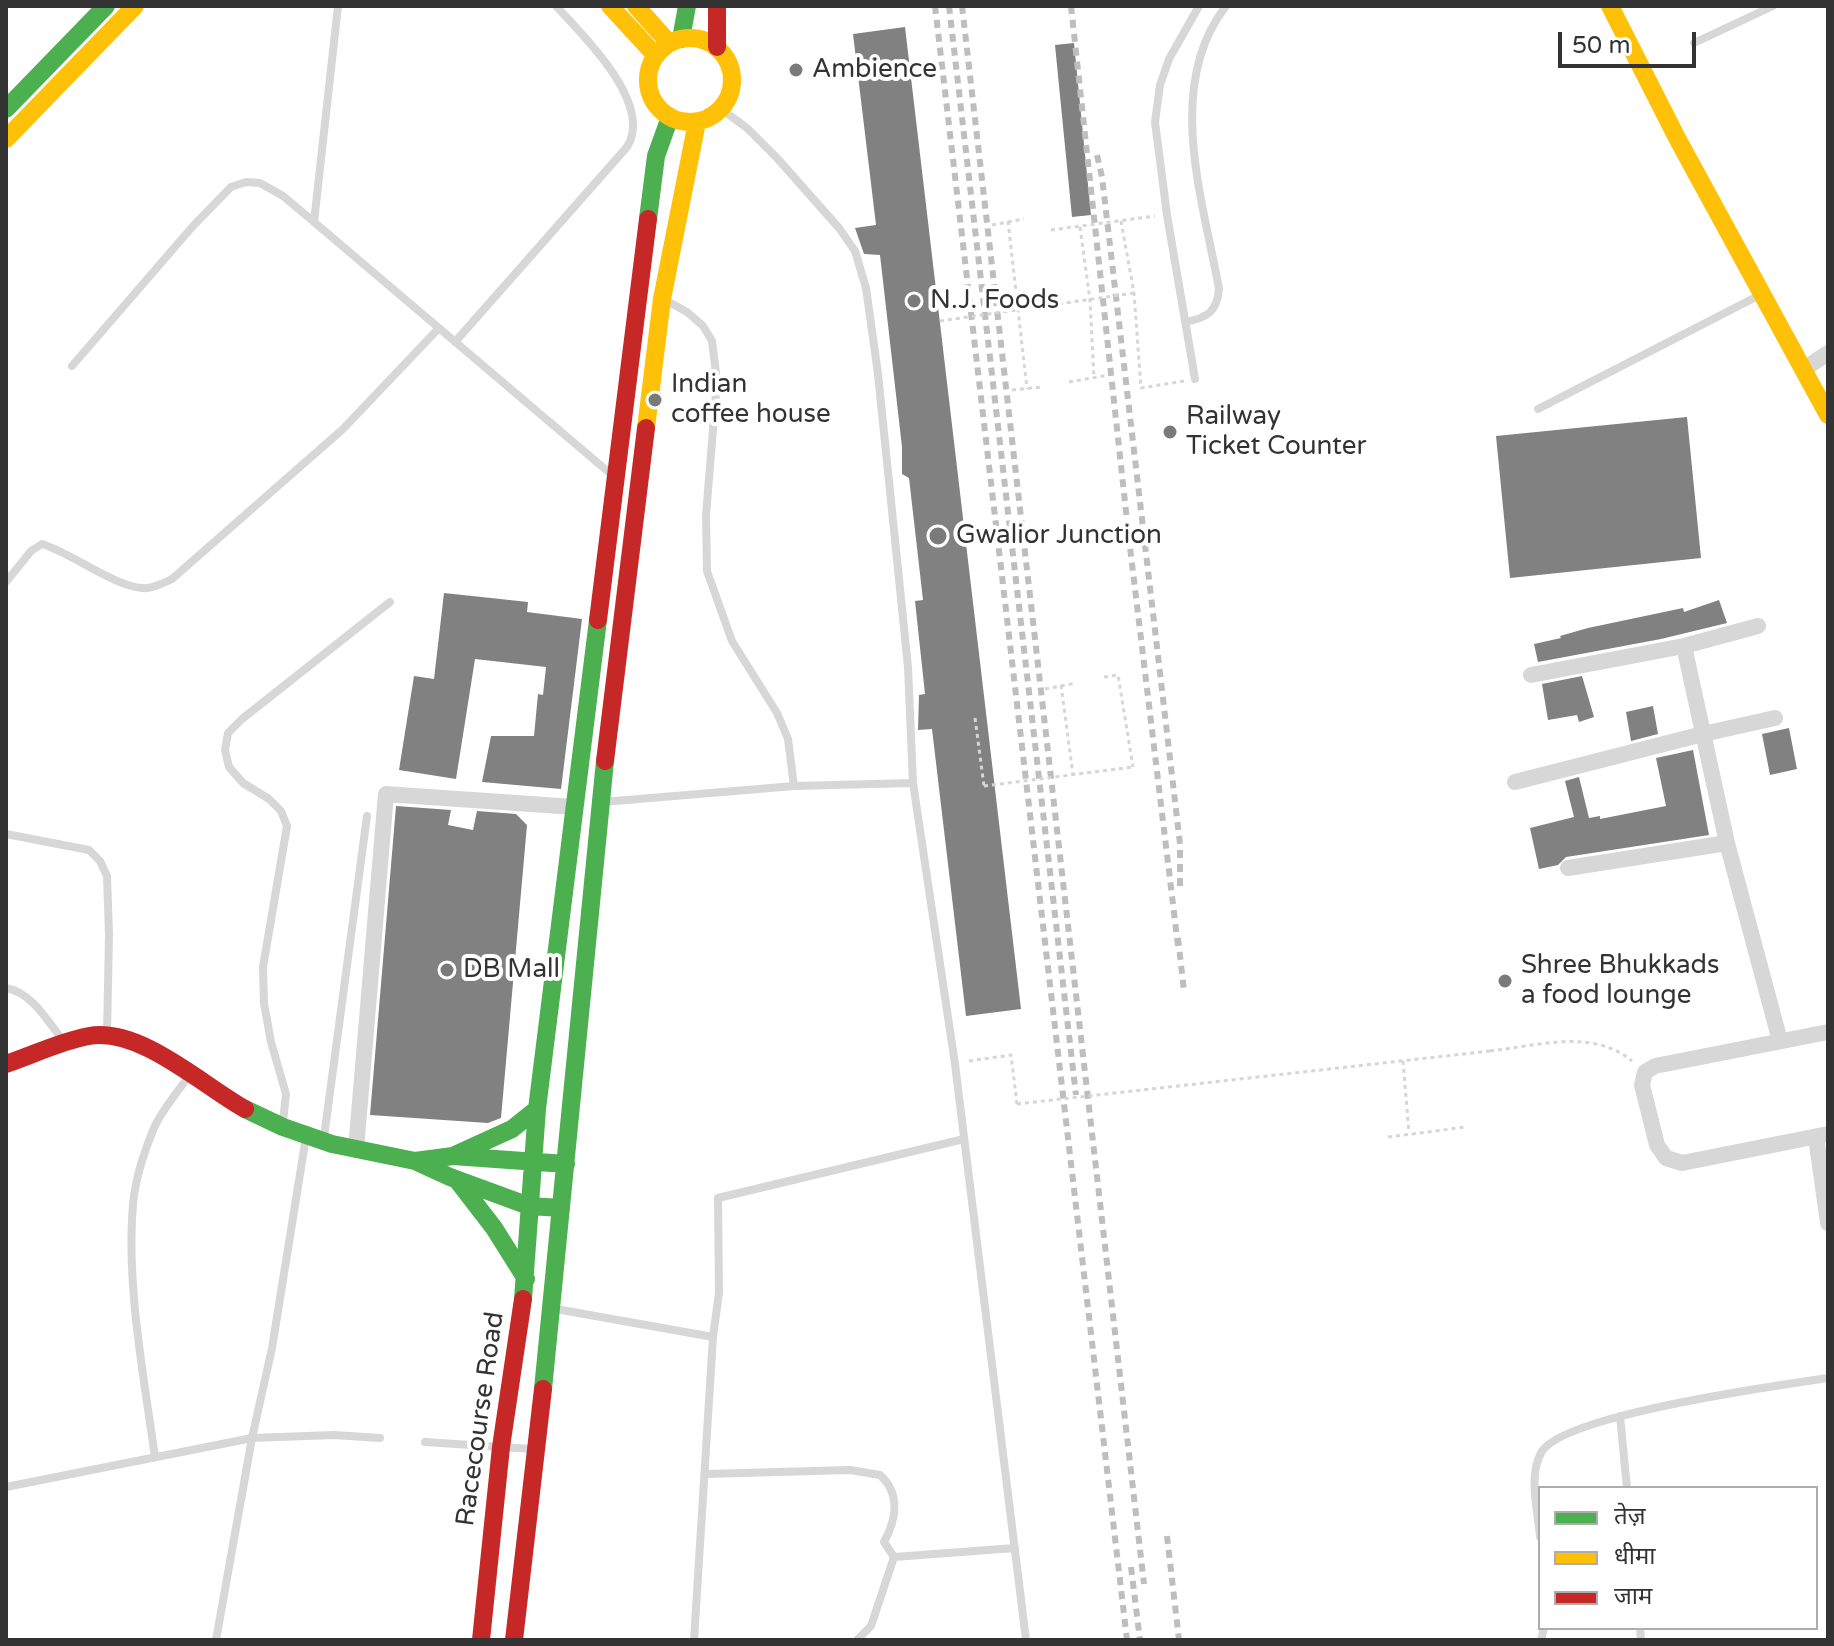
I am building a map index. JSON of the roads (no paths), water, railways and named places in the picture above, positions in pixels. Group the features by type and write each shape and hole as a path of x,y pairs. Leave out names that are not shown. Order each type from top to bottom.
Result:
{"main road":[{"path":"6,109 106,6"},
{"path":"6,139 135,6"},
{"path":"610,6 669,46 698,39 717,47 726,57 732,70 733,84 729,98 710,118 697,122 683,122 670,117 651,97 648,83 650,69 669,46 687,6"},
{"path":"717,6 717,47"},
{"path":"1610,6 1677,138 1828,415"},
{"path":"643,9 669,46"},
{"name":"Racecourse Road","path":"481,1640 501,1447 526,1279 537,1109 574,807 656,156 670,117"},
{"name":"Racecourse Road","path":"514,1640 537,1449 600,802 662,299 697,122"},
{"path":"6,1064 88,1036 107,1035 128,1039 191,1073 241,1107 283,1127 315,1139 415,1161 529,1206 561,1208"},
{"path":"453,1156 512,1129 537,1109"},
{"path":"415,1161 453,1156 566,1164"},
{"path":"455,1179 494,1224 526,1279"}],"street":[{"path":"1804,369 1828,353"},
{"path":"1531,675 1684,646 1758,626"},
{"path":"1684,646 1727,843 1780,1041"},
{"path":"1515,782 1775,718"},
{"path":"356,1149 386,794 574,807"},
{"path":"1568,868 1727,843"},
{"path":"1828,1032 1655,1066 1645,1072 1642,1085 1657,1145 1666,1158 1682,1163 1822,1136 1828,1223"}],"lane":[{"path":"314,222 338,6"},
{"path":"455,342 634,136 616,74 556,6"},
{"path":"1195,379 1167,215 1155,122 1160,85 1184,29 1199,6"},
{"path":"1185,322 1212,313 1218,303 1219,289 1193,142 1192,116 1193,84 1205,39 1226,6"},
{"path":"1694,43 1773,6"},
{"path":"721,109 747,128 777,158 839,228 855,251 866,288 878,374 908,667 913,783 955,1064 1026,1640"},
{"path":"72,366 193,226 231,187 246,182 260,183 283,196 615,479"},
{"path":"1538,409 1763,294"},
{"path":"662,299 687,312 703,326 712,341 717,381 706,515 707,571 732,641 777,713 788,739 794,786"},
{"path":"6,582 31,551 42,544 83,561 121,583 145,589 172,579 343,429 439,328"},
{"path":"283,1127 286,1094 271,1042 264,1003 263,967 287,826 281,811 269,799 243,783 229,767 225,750 228,733 390,602"},
{"path":"600,802 794,786 913,783"},
{"path":"216,1640 252,1438 315,1139 367,816"},
{"path":"6,834 89,850 100,861 107,876 107,1035"},
{"path":"6,988 15,990 37,1008 64,1043"},
{"path":"155,1457 132,1251 133,1203 140,1165 155,1125 191,1073"},
{"path":"694,1640 713,1337 719,1293 718,1198 964,1139"},
{"path":"551,1309 713,1337"},
{"path":"1538,1515 1534,1470 1542,1449 1557,1439 1620,1416 1828,1378"},
{"path":"1620,1416 1627,1486"},
{"path":"6,1487 252,1438 334,1435 380,1438"},
{"path":"425,1442 537,1449"},
{"path":"706,1474 850,1470 880,1475 891,1491 894,1522 884,1542 894,1557"},
{"path":"894,1557 1015,1548"},
{"path":"857,1640 871,1626 894,1557"}],"railway":[{"path":"935,6 1127,1640"},
{"path":"949,6 1076,1095"},
{"path":"962,6 1144,1584"},
{"path":"1071,6 1129,539 1178,946"},
{"path":"1097,155 1180,844 1180,886"},
{"path":"1178,938 1184,991"},
{"path":"1167,1536 1179,1640"},
{"path":"1131,1567 1140,1640"}],"place":[{"name":"Ambience","path":"796,70"},
{"name":"N.J. Foods","path":"914,301"},
{"name":"Indian coffee house","path":"655,400"},
{"name":"Railway Ticket Counter","path":"1170,432"},
{"name":"Gwalior Junction","path":"938,536"},
{"name":"DB Mall","path":"447,970"},
{"name":"Shree Bhukkads a food lounge","path":"1505,981"}]}
